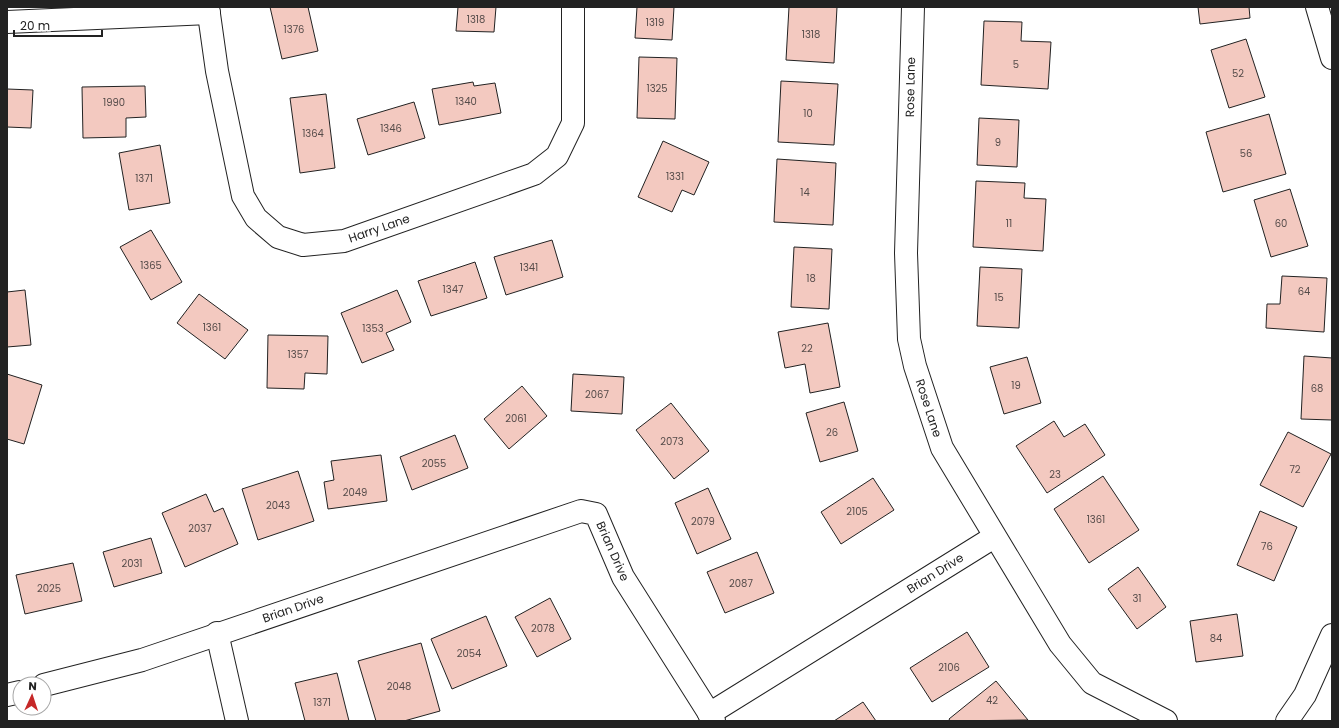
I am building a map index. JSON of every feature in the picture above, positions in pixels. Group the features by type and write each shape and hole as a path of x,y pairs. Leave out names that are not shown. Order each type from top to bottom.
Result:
{"street":[{"name":"Harry Lane","path":"208,10 217,71 243,196 256,218 278,237 303,245 344,241 534,174 557,156 573,123 573,7"},
{"name":"Rose Lane","path":"913,7 906,253 909,339 915,366 942,448 994,537 1060,644 1092,683 1166,721"},
{"path":"1317,7 1332,58"},
{"path":"7,22 208,10"},
{"name":"Brian Drive","path":"52,683 142,660 217,633 581,510 596,514 624,577 711,718 994,537"},
{"path":"217,633 237,721"},
{"path":"1287,721 1305,695 1332,636"}],"building":[{"path":"270,7 308,7 318,51 282,59"},
{"path":"458,7 496,7 494,32 456,31"},
{"path":"637,7 674,7 672,40 635,38"},
{"path":"789,7 837,7 834,63 786,60"},
{"path":"1198,7 1249,7 1250,18 1200,24"},
{"path":"984,21 1022,22 1021,41 1051,42 1048,89 981,85"},
{"path":"1246,39 1265,97 1229,108 1211,50"},
{"path":"639,57 677,58 675,119 637,118"},
{"path":"781,81 838,84 834,145 778,142"},
{"path":"473,82 474,86 495,83 501,113 439,125 432,89"},
{"path":"145,86 146,117 126,118 126,137 83,138 82,87"},
{"path":"7,89 33,90 31,128 7,127"},
{"path":"326,94 335,168 300,173 290,98"},
{"path":"414,102 425,138 368,155 357,119"},
{"path":"1269,114 1286,174 1223,192 1206,132"},
{"path":"979,118 1019,120 1017,167 977,165"},
{"path":"663,141 709,162 694,195 682,190 672,212 638,197"},
{"path":"160,145 170,203 129,210 119,153"},
{"path":"777,159 836,163 833,225 774,222"},
{"path":"976,181 1025,183 1024,198 1046,199 1043,251 973,247"},
{"path":"1290,189 1308,246 1271,257 1254,200"},
{"path":"151,230 182,282 151,300 120,247"},
{"path":"552,240 563,277 506,295 494,257"},
{"path":"794,247 832,249 829,309 791,307"},
{"path":"475,262 487,298 431,316 418,281"},
{"path":"980,267 1022,269 1019,328 977,326"},
{"path":"1282,276 1327,278 1324,332 1266,328 1267,304 1280,304"},
{"path":"25,290 31,345 7,347 7,292"},
{"path":"397,290 411,322 386,333 394,350 362,363 341,313"},
{"path":"199,294 248,330 225,359 177,323"},
{"path":"828,323 840,387 810,393 805,364 785,368 778,332"},
{"path":"268,335 328,336 327,374 305,373 304,389 267,388"},
{"path":"1304,356 1332,358 1332,420 1301,419"},
{"path":"1027,357 1041,403 1004,414 990,367"},
{"path":"7,374 42,385 24,444 7,439"},
{"path":"573,374 624,377 622,414 571,411"},
{"path":"522,386 547,416 509,449 484,419"},
{"path":"844,402 858,451 820,462 806,413"},
{"path":"671,403 709,451 674,479 636,430"},
{"path":"1054,421 1064,437 1085,424 1105,455 1047,493 1016,446"},
{"path":"1288,432 1331,454 1303,507 1260,485"},
{"path":"455,435 468,468 412,490 400,457"},
{"path":"381,455 387,501 328,509 324,482 334,480 331,461"},
{"path":"298,471 314,521 258,540 242,489"},
{"path":"1103,476 1139,530 1089,563 1054,509"},
{"path":"873,478 894,510 841,544 821,512"},
{"path":"708,488 731,539 697,554 675,503"},
{"path":"206,494 214,512 223,508 238,544 185,567 162,513"},
{"path":"1260,511 1297,527 1274,581 1237,565"},
{"path":"151,538 162,573 114,587 103,552"},
{"path":"757,552 774,593 725,613 707,572"},
{"path":"73,563 82,601 25,614 16,575"},
{"path":"1138,567 1166,607 1137,629 1108,589"},
{"path":"550,598 571,639 537,657 515,617"},
{"path":"1237,614 1243,656 1196,662 1190,621"},
{"path":"486,616 507,666 452,689 431,639"},
{"path":"967,632 989,667 932,702 910,668"},
{"path":"421,643 440,711 404,721 376,721 358,661"},
{"path":"337,673 349,721 305,721 295,683"},
{"path":"996,681 1028,720 950,721 949,719"},
{"path":"863,702 876,721 834,721"}]}
